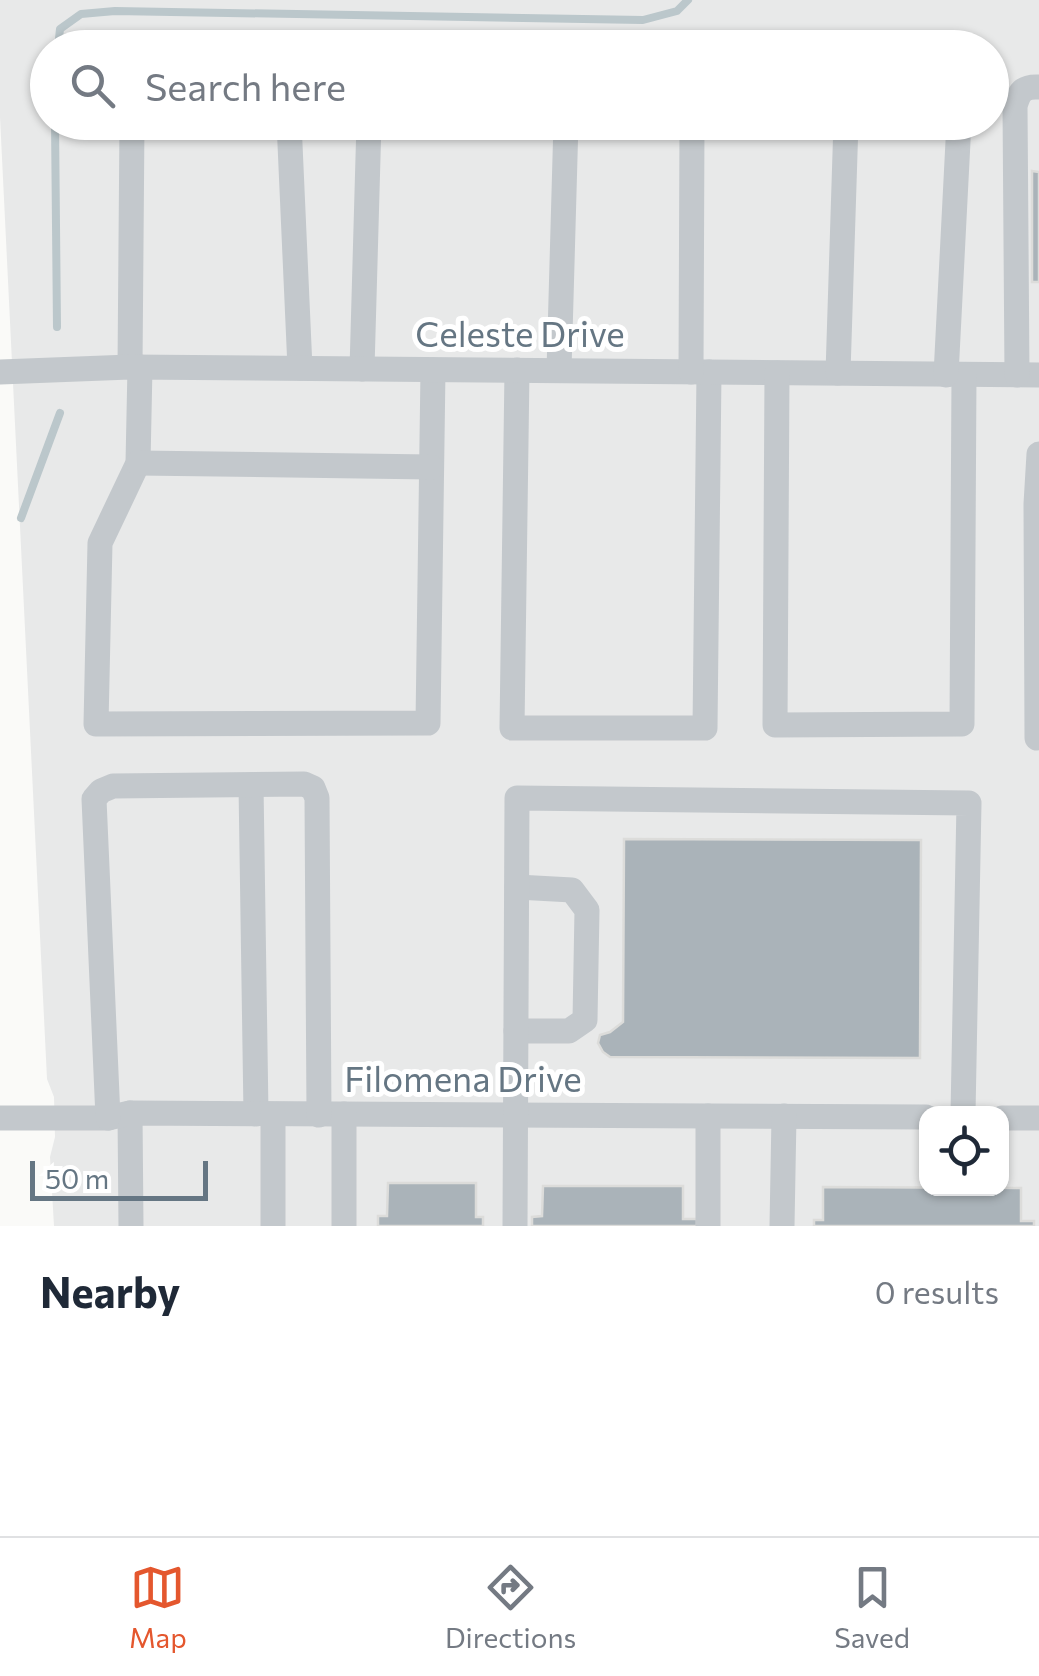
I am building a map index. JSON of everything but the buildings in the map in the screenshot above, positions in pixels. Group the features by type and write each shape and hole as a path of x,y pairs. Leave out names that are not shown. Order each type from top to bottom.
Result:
{"street":[{"path":"1028,375 1015,106 1019,92 1028,86 1039,87"},
{"path":"132,140 138,464 100,543 96,724 428,723 433,370"},
{"path":"290,140 300,368"},
{"path":"362,369 368,140"},
{"path":"559,370 565,140"},
{"path":"517,370 512,728 705,728 693,140"},
{"path":"838,374 845,140"},
{"path":"777,373 775,726 962,724 955,375 959,140"},
{"name":"Celeste Drive","path":"0,372 135,367 1028,375"},
{"path":"1038,738 1039,454"},
{"path":"138,464 431,467"},
{"path":"131,1226 94,800 101,791 113,786 304,784 313,788 318,798 332,1114 344,1226"},
{"path":"251,785 264,1115 273,1226"},
{"path":"515,1226 517,798 970,803 963,1106"},
{"path":"516,1032 568,1031 585,1020 587,910 572,890 517,887"},
{"name":"Filomena Drive","path":"0,1118 332,1114 919,1118"},
{"path":"708,1116 708,1226"},
{"path":"782,1226 784,1116"},
{"path":"1009,1118 1039,1118"}],"shaded area":[{"path":"0,0 1039,0 1039,1226 54,1226 50,1157 55,1137 54,1097 47,1079 0,117"}],"waterway":[{"path":"60,30 81,14 115,11 643,20 677,11 688,0"},
{"path":"55,140 57,327"},
{"path":"21,518 60,413"}]}
